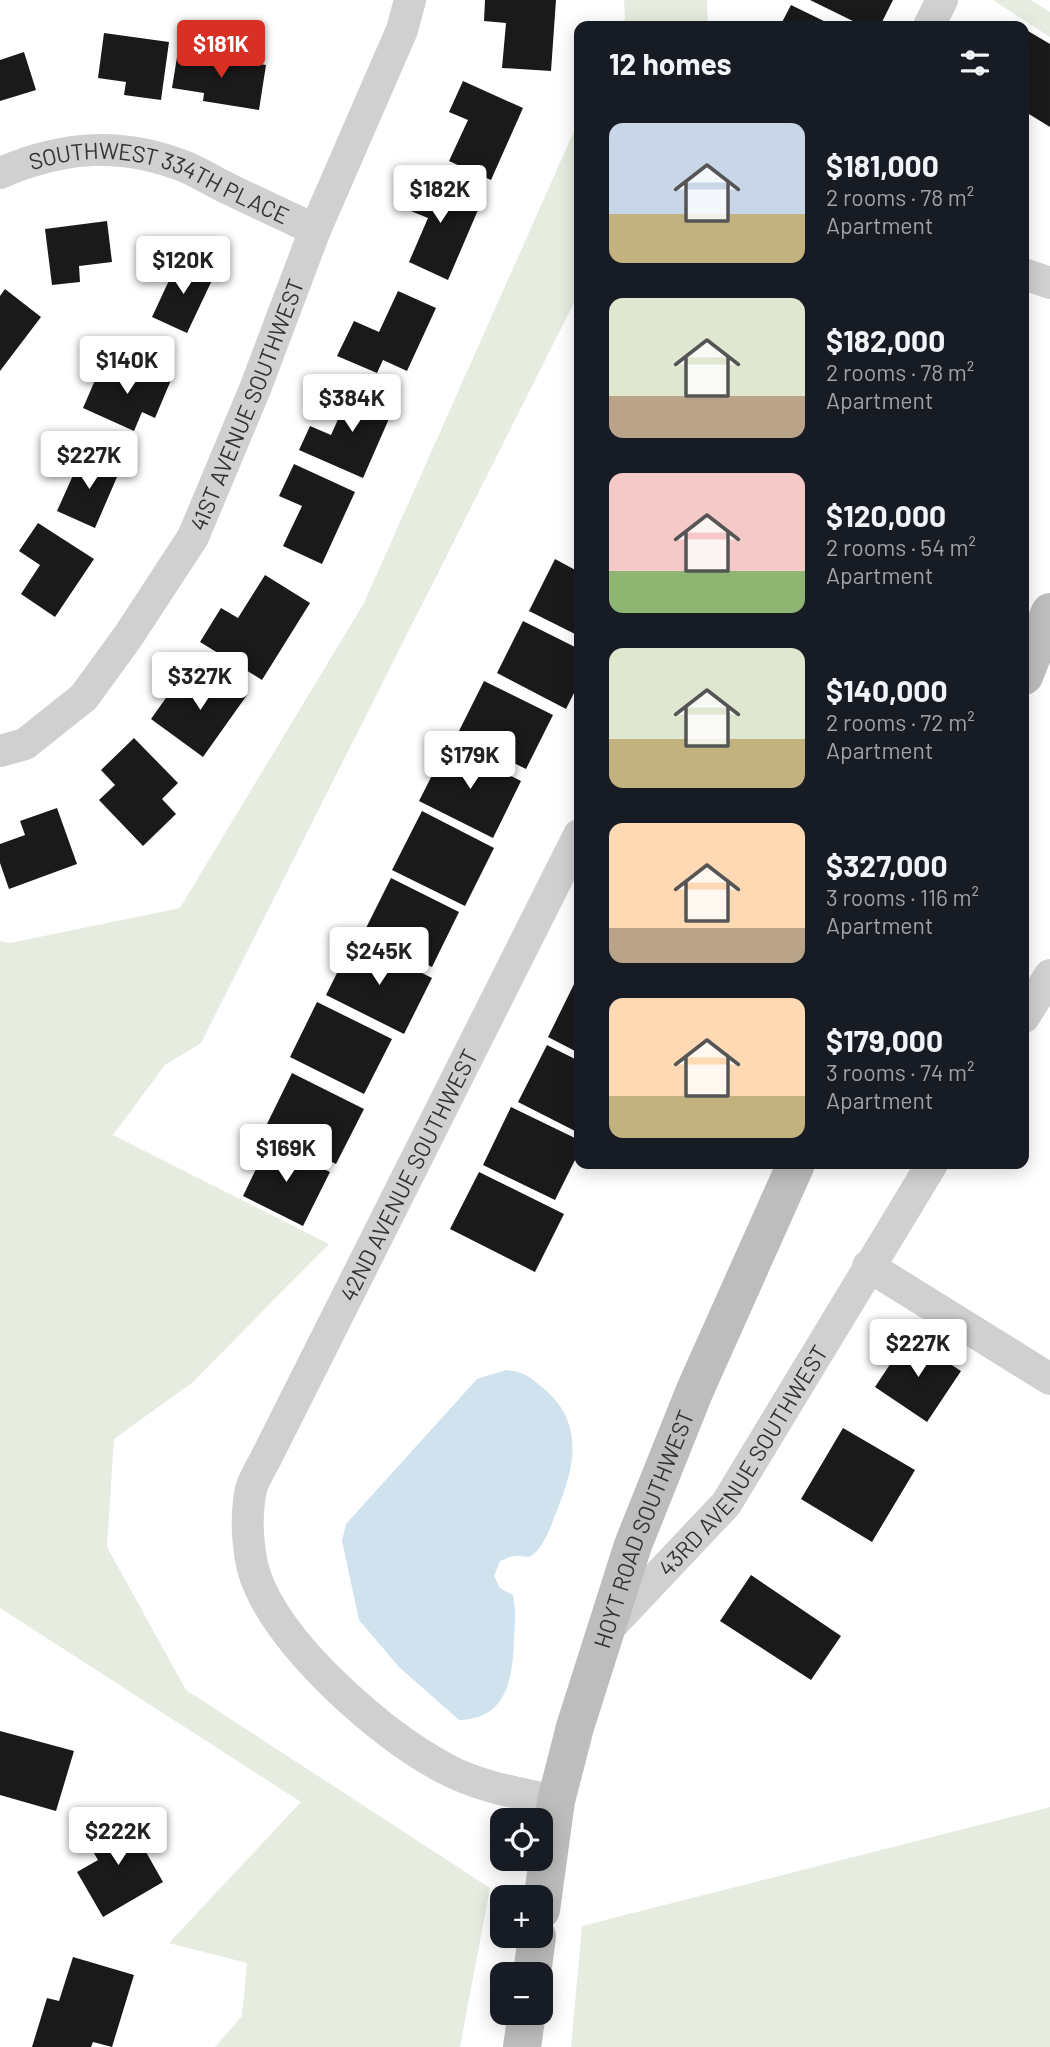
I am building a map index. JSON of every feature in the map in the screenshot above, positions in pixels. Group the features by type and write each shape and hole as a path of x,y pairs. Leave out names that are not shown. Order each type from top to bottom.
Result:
{"main road":[{"path":"1029,664 1050,611"},
{"name":"HOYT ROAD SOUTHWEST","path":"544,1885 556,1801 604,1634 633,1545 695,1390 794,1169"},
{"path":"522,2047 525,2025"}],"street":[{"name":"41ST AVENUE SOUTHWEST","path":"0,751 25,744 84,697 129,635 193,537 256,389 316,230 402,30 410,0"},
{"path":"932,21 942,0"},
{"name":"SOUTHWEST 334TH PLACE","path":"0,173 59,154 94,149 138,152 187,168 316,230"},
{"path":"1029,276 1050,283"},
{"name":"42ND AVENUE SOUTHWEST","path":"556,1801 480,1784 443,1768 364,1714 300,1647 275,1615 259,1586 251,1555 249,1520 251,1488 260,1469 574,845"},
{"path":"1029,1010 1048,983"},
{"name":"43RD AVENUE SOUTHWEST","path":"604,1634 726,1504 929,1169"},
{"path":"869,1266 1050,1379"}],"shaded area":[{"path":"624,0 707,0 708,21 624,21"},
{"path":"993,0 1031,0 1050,12 1050,37"},
{"path":"574,131 574,303 201,1043 165,1065 113,1135 329,1244 193,1382 114,1439 107,1547 186,1690 490,1888 460,2047 215,2047 242,2016 247,1963 169,1943 301,1802 0,1608 0,941 10,943 180,908 364,603"},
{"path":"1050,1807 1050,2047 571,2047 582,1926"}],"water":[{"path":"506,1370 522,1373 556,1401 570,1428 572,1458 565,1489 543,1543 530,1556 513,1556 500,1561 494,1576 500,1588 513,1595 515,1606 512,1668 504,1694 488,1712 475,1718 459,1720 399,1667 359,1620 342,1541 346,1524 477,1379"}],"building":[{"path":"485,0 556,0 551,71 502,68 506,23 484,21"},
{"path":"810,0 893,0 882,21 853,21"},
{"path":"791,5 824,21 783,21"},
{"path":"1029,32 1050,44 1050,127 1029,114"},
{"path":"104,33 169,42 161,100 124,95 126,82 98,78"},
{"path":"178,51 266,65 259,110 203,101 204,93 172,88"},
{"path":"24,52 36,90 0,101 0,60"},
{"path":"463,81 523,108 491,180 449,161 468,120 449,112"},
{"path":"416,174 481,203 448,280 409,262 428,218 401,207"},
{"path":"107,221 112,262 79,266 80,282 52,285 45,229"},
{"path":"179,259 214,276 187,333 152,317"},
{"path":"5,289 41,317 0,371 0,296"},
{"path":"398,291 436,308 407,371 383,360 377,373 337,356 354,321 379,332"},
{"path":"129,362 171,380 155,418 142,412 134,431 83,408 99,371 120,381"},
{"path":"353,386 395,405 363,478 299,450 310,426 331,435"},
{"path":"83,453 120,470 95,528 57,511"},
{"path":"294,464 355,492 322,564 283,546 302,506 279,496"},
{"path":"38,523 94,559 55,617 21,594 40,565 19,551"},
{"path":"555,559 574,569 574,634 529,611"},
{"path":"265,575 310,603 262,680 200,642 221,608 238,618"},
{"path":"523,621 574,646 574,693 566,709 497,673"},
{"path":"209,668 247,695 203,757 151,719 173,688 187,698"},
{"path":"484,681 553,715 526,769 457,735"},
{"path":"134,738 178,783 162,799 176,814 143,846 99,800 115,785 101,770"},
{"path":"448,744 521,781 493,838 419,801"},
{"path":"57,808 77,864 9,889 0,863 0,844 25,835 20,821"},
{"path":"422,811 494,848 465,906 392,870"},
{"path":"391,878 459,912 432,967 363,934"},
{"path":"354,939 432,978 404,1034 326,995"},
{"path":"574,984 574,1050 548,1037"},
{"path":"317,1002 392,1039 364,1094 290,1057"},
{"path":"547,1045 574,1058 574,1130 518,1102"},
{"path":"292,1073 364,1109 336,1164 265,1128"},
{"path":"511,1107 574,1138 574,1162 555,1200 483,1165"},
{"path":"269,1142 330,1172 303,1226 243,1196"},
{"path":"479,1172 564,1214 535,1272 450,1229"},
{"path":"908,1337 961,1371 927,1422 875,1387"},
{"path":"843,1428 915,1470 872,1542 801,1499"},
{"path":"751,1575 841,1636 811,1680 720,1621"},
{"path":"0,1731 74,1751 56,1811 0,1795"},
{"path":"125,1815 163,1882 103,1917 77,1872 98,1860 85,1838"},
{"path":"73,1957 134,1975 112,2047 93,2042 91,2047 32,2047 47,1998 59,2001"}]}
